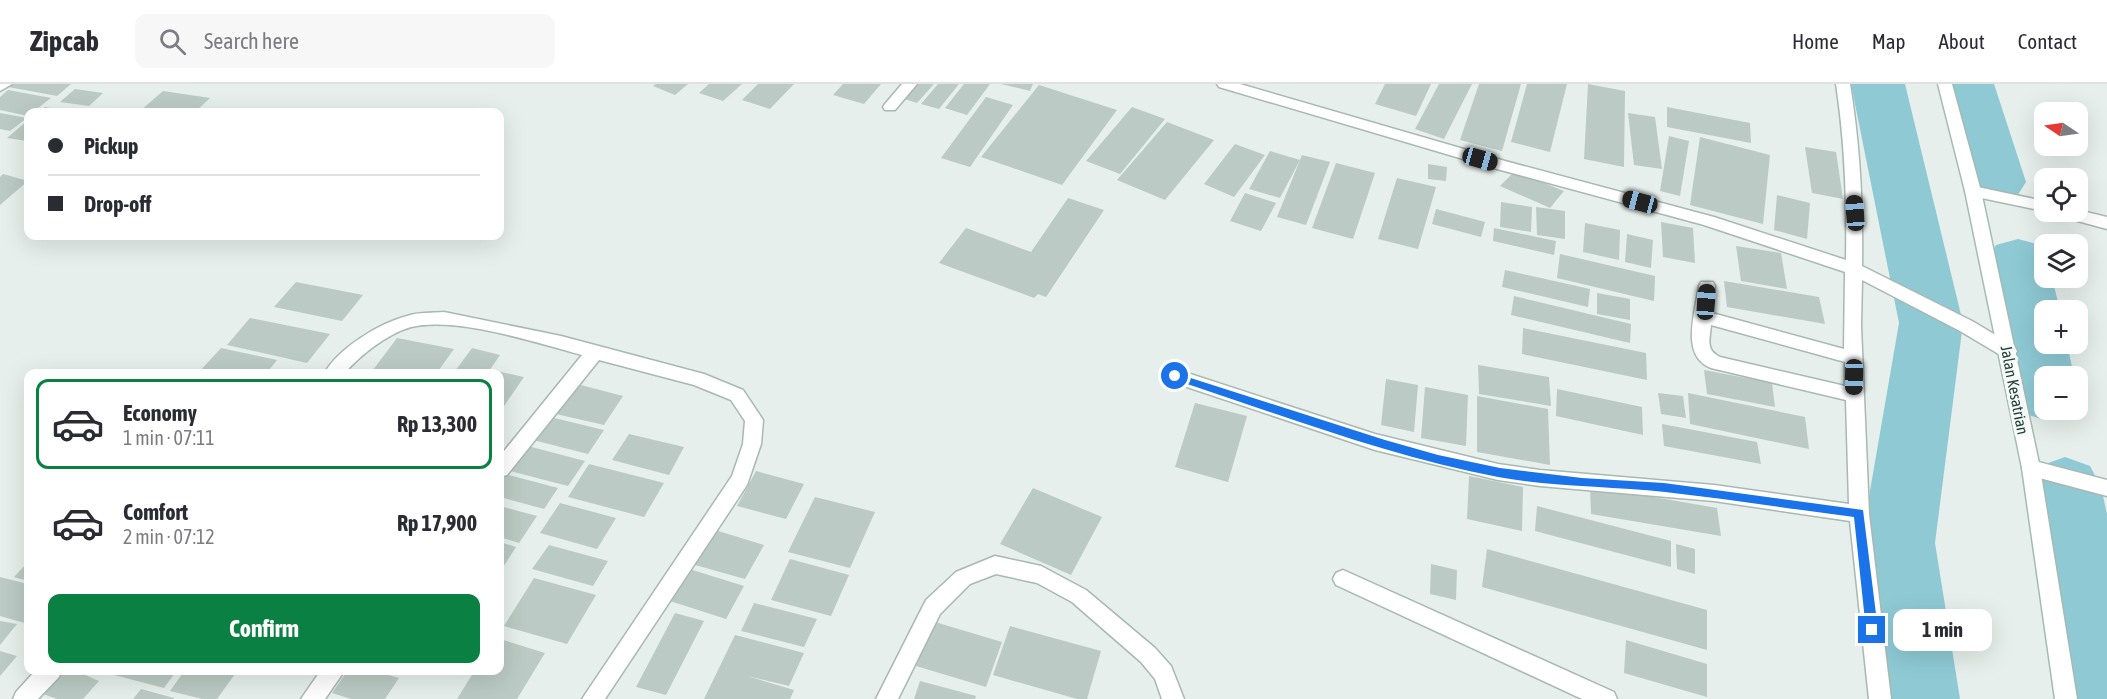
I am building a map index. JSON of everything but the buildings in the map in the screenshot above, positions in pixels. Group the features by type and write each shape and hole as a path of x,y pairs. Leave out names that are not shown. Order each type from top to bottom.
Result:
{"street":[{"path":"0,87 5,84"},
{"path":"890,106 910,84"},
{"path":"1224,84 1491,162 1708,221 1852,268 1966,326 2007,351"},
{"path":"1843,84 1851,136 1855,213 1852,268 1859,514 1880,699"},
{"name":"Jalan Kesatrian","path":"1945,84 1972,191 2031,468 2066,699"},
{"path":"1972,191 2034,203"},
{"path":"2088,218 2107,223"},
{"path":"1707,286 1700,347 1701,353 1708,359 1726,366 1854,395"},
{"path":"1705,317 1854,358"},
{"path":"338,369 348,358 385,331 410,321 444,318 490,326 698,380 737,395 754,420 752,444 740,479 593,699"},
{"path":"504,464 594,353"},
{"path":"1175,376 1385,444 1500,473 1664,488 1859,514"},
{"path":"2031,468 2107,488"},
{"path":"886,699 933,607 963,578 995,565 1041,575 1079,596 1148,655 1163,673 1173,699"},
{"path":"1343,579 1606,699"},
{"path":"24,699 46,675"},
{"path":"312,699 332,675"}],"waterway":[{"path":"1878,84 1931,323 1898,543 1919,699"},
{"path":"1967,84 1997,182"},
{"path":"2018,261 2039,366"},
{"path":"2065,487 2107,695"}],"route":[{"path":"1175,376 1385,444 1500,473 1664,488 1859,514 1872,630"}]}
